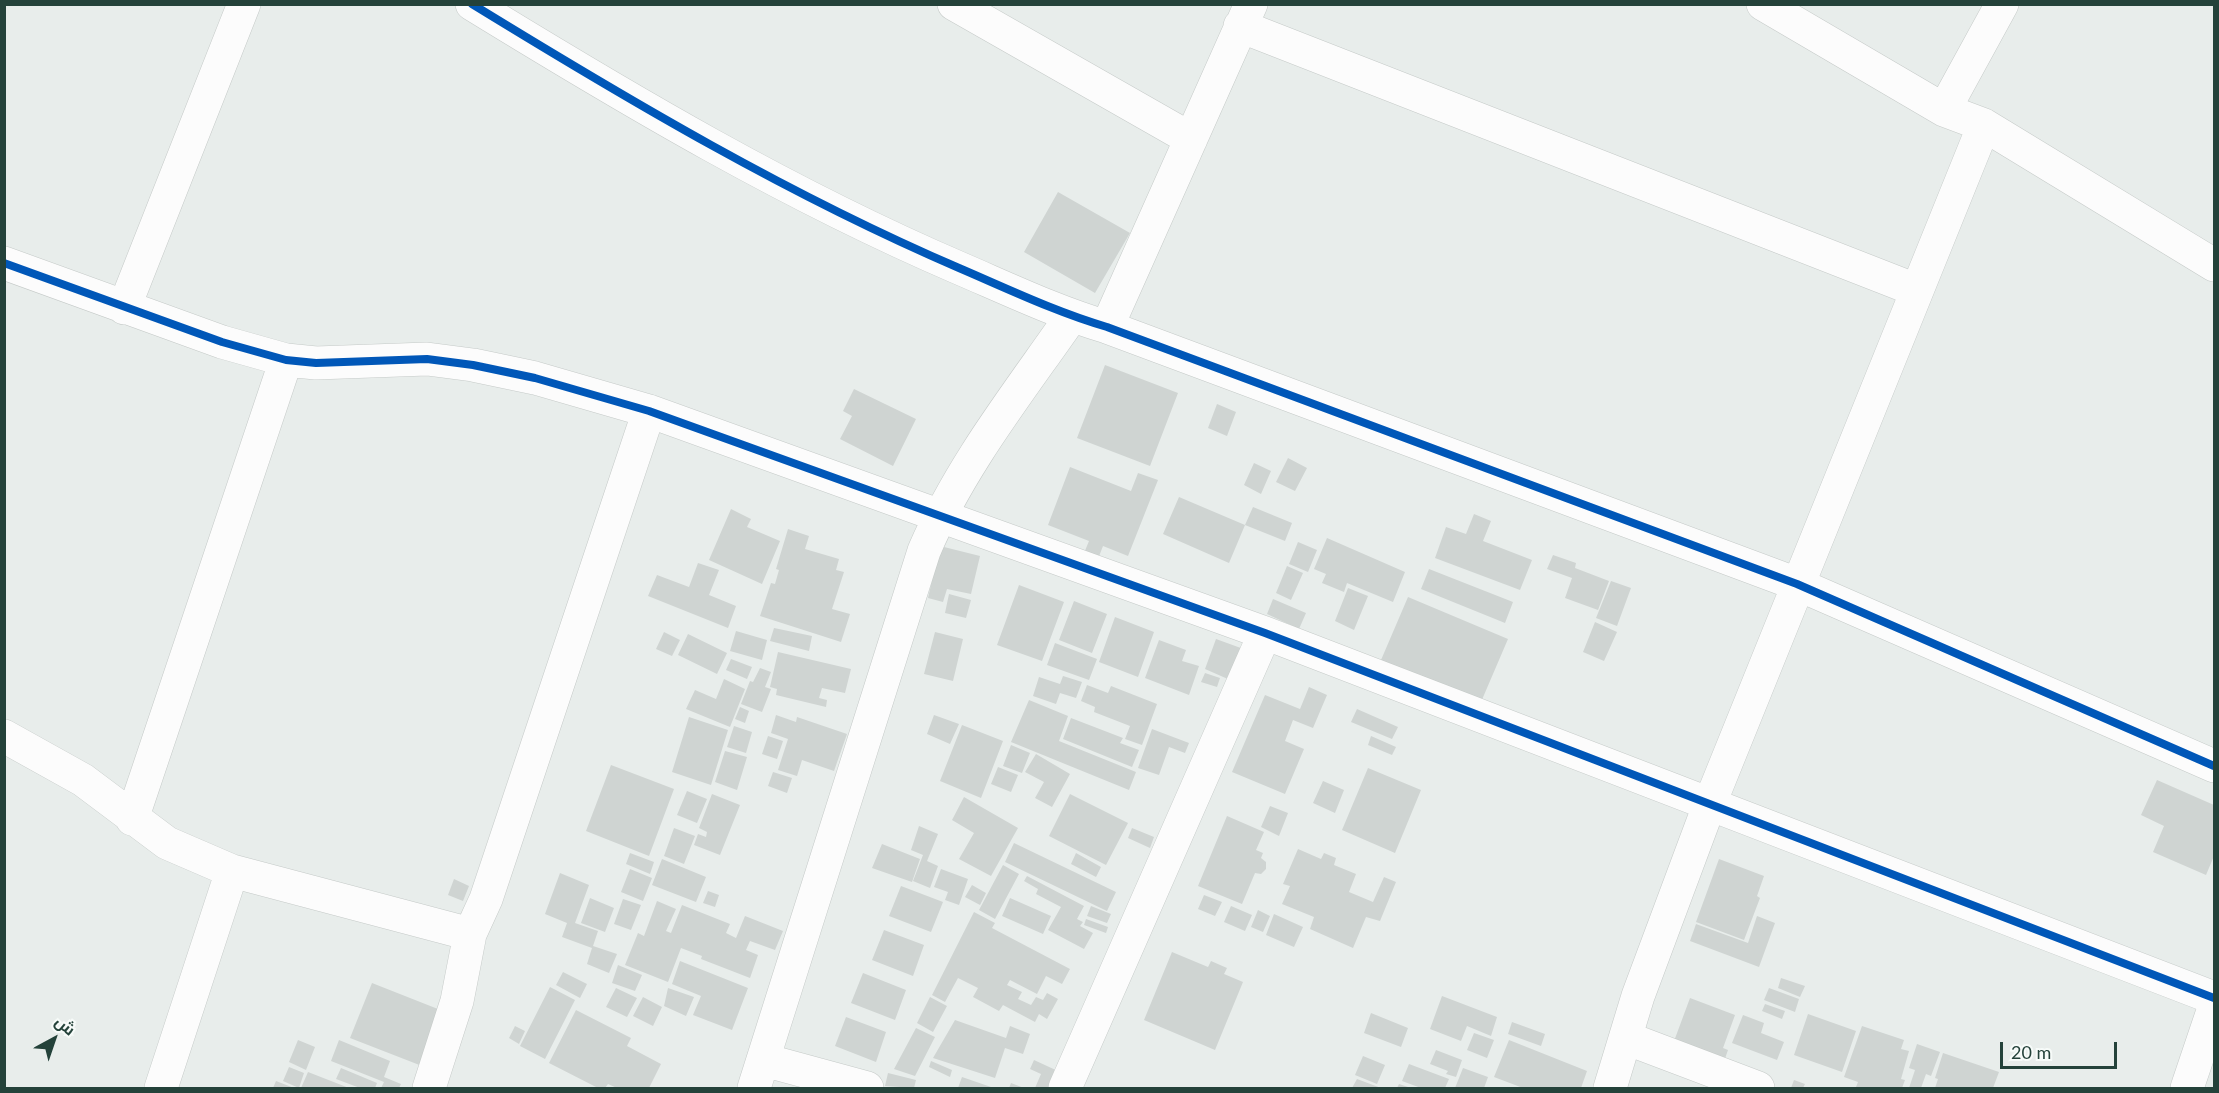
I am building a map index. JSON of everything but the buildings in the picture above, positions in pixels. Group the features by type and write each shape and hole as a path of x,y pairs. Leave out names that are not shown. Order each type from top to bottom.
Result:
{"street":[{"path":"124,308 244,4"},
{"path":"472,4 723,153 838,213 1071,316 1107,327 1797,585 2214,766"},
{"path":"954,4 1191,139"},
{"path":"1763,4 1944,110 1984,125 2214,265"},
{"path":"1944,110 2002,4"},
{"path":"1107,327 1246,15 1916,290"},
{"path":"1610,1089 1638,996 1710,803 1984,125"},
{"path":"4,263 222,342 286,360 316,363 427,359 473,365 535,378 649,411 1265,633 2214,998"},
{"path":"867,1089 759,1074 912,586 939,515 1071,316"},
{"path":"132,819 286,360"},
{"path":"429,1089 457,1001 470,934 486,899 649,411"},
{"path":"1065,1089 1265,633"},
{"path":"4,736 83,780 166,843 232,871 470,934"},
{"path":"161,1089 232,871"},
{"path":"2187,1089 2214,1008"},
{"path":"1626,1038 1758,1089"}],"cycle path":[{"path":"472,4 651,111 772,178 896,240 1032,300 1797,584 2214,766"},
{"path":"4,263 222,342 286,360 316,363 427,359 473,365 535,378 649,411 1265,633 2214,998"}]}
